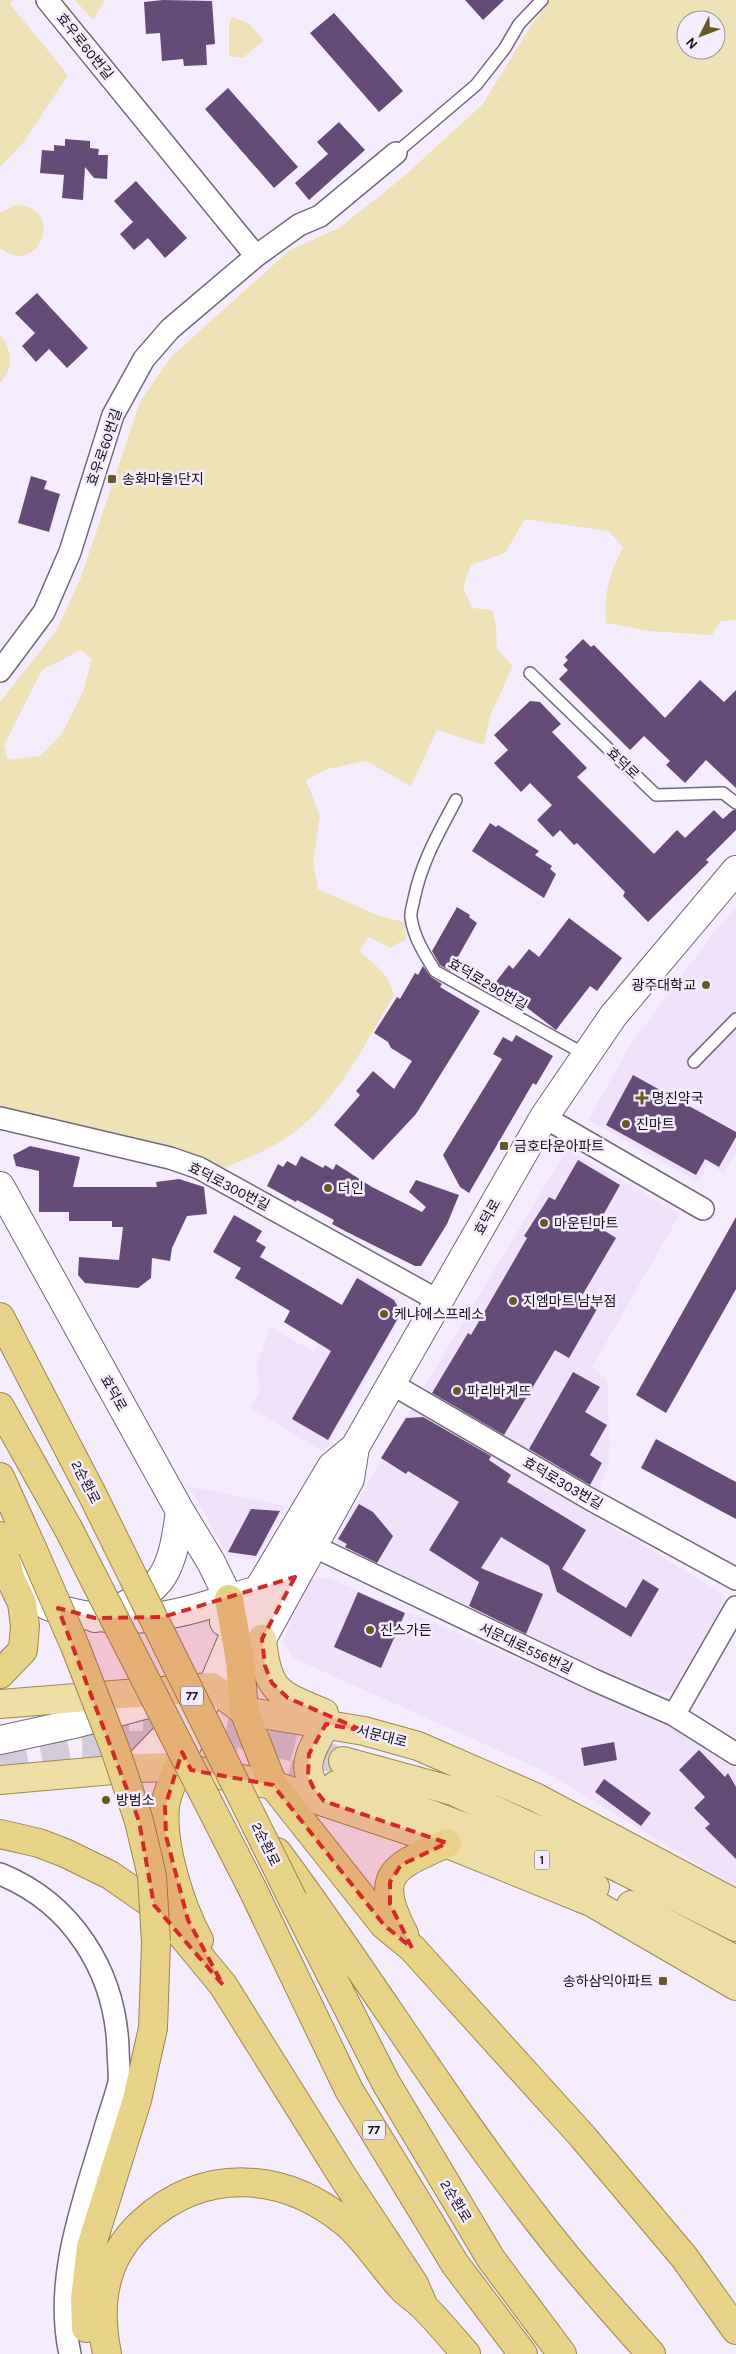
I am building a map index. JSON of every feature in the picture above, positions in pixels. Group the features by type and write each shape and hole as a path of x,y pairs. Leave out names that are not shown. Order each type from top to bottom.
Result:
{"highway":[{"name":"2순환로","path":"0,1317 91,1492 386,2083 491,2259 562,2354"},
{"name":"77","path":"0,1407 68,1528 253,1890 349,2090 455,2264 523,2354"},
{"path":"0,1477 75,1646 115,1749 139,1821 152,1876 156,1942 153,2028 143,2076 91,2247 85,2298 86,2332 91,2354"},
{"path":"0,1536 10,1578 22,1603 25,1626 24,1650 0,1674"},
{"path":"228,1599 240,1661 244,1711 273,1784 384,1924 412,1948 583,2137 684,2258 736,2330"},
{"path":"178,1767 165,1807 166,1836 174,1877 188,1920 223,1985 343,2177 414,2284 423,2305"},
{"path":"256,1825 324,1914 416,2052 531,2212 603,2300 651,2354"},
{"path":"0,1834 38,1843 65,1853 110,1875 162,1911 223,1985"},
{"path":"412,1948 390,1904 388,1893 390,1882 401,1865 412,1857 447,1843"},
{"path":"107,2354 101,2325 104,2298 109,2270 120,2248 136,2228 165,2205 187,2192 210,2185 241,2182 268,2185 300,2195 327,2210 352,2230 403,2290 423,2305 466,2354"}],"main road":[{"name":"효덕로","path":"212,1687 235,1633 258,1590 332,1466 355,1447 544,1117 613,1016 736,870"},
{"name":"효덕로","path":"0,1186 180,1511 211,1562 228,1599"},
{"name":"효덕로","path":"135,1768 212,1687 262,1639 350,1479 355,1447"},
{"path":"95,1618 132,1604 153,1588 165,1575 175,1550 180,1511"},
{"path":"0,1536 30,1588 46,1605 95,1618 127,1620 163,1617 258,1590 295,1577"},
{"path":"178,1767 212,1687 228,1599"},
{"path":"262,1639 268,1675 272,1683 288,1698 364,1731"},
{"path":"0,1704 212,1687"},
{"path":"0,1740 78,1723 212,1687"},
{"name":"서문대로","path":"212,1687 244,1711 364,1731 418,1746 536,1797 736,1904"},
{"path":"326,1724 313,1745 307,1765 313,1787 334,1782"},
{"path":"0,1780 135,1768 178,1767 273,1784 334,1782 447,1843 591,1902 736,1986"},
{"name":"1","path":"334,1782 453,1791 603,1860 736,1927"},
{"name":"1","path":"334,1782 430,1812 530,1855 736,1960"}],"street":[{"name":"효우로60번길","path":"47,0 256,256"},
{"name":"효우로60번길","path":"0,671 44,612 70,552 113,415 144,358 170,328 256,256 299,225 320,216 396,153"},
{"path":"544,1117 703,1209"},
{"name":"효덕로300번길","path":"0,1118 170,1158 199,1168 439,1301"},
{"name":"효덕로303번길","path":"392,1384 588,1498 736,1579"},
{"name":"서문대로556번길","path":"314,1546 576,1671 674,1715 736,1754"},
{"path":"674,1715 736,1608"},
{"path":"0,1874 39,1895 85,1941 96,1959 117,2028 119,2080 67,2269 66,2308 70,2354"}],"lane":[{"path":"396,153 476,86 505,48 519,24 542,0"},
{"name":"효덕로","path":"530,673 656,794 723,793 736,803"},
{"name":"효덕로290번길","path":"456,800 426,856 411,916 414,933 425,955 435,971 586,1055"},
{"path":"694,1062 736,1019"}],"highlighted area":[{"path":"295,1577 262,1639 265,1666 272,1683 288,1698 364,1731 326,1724 309,1754 308,1776 313,1787 324,1801 447,1843 401,1865 390,1882 390,1904 412,1948 384,1925 273,1785 191,1770 182,1752 165,1807 166,1836 188,1920 223,1985 154,1905 139,1821 58,1608 95,1618 163,1617"}],"shaded area":[{"path":"0,0 13,0 10,4 68,75 23,143 0,167"},
{"path":"75,0 105,0 93,20"},
{"path":"550,0 736,0 736,620 721,621 712,635 649,631 606,623 608,584 623,547 608,531 525,519 505,553 471,565 463,587 472,608 492,610 496,625 497,649 513,666 490,716 484,745 437,730 411,786 366,761 328,769 306,780 320,816 313,862 318,889 379,916 404,922 406,939 390,948 369,937 359,951 376,965 385,976 394,995 356,1060 327,1101 291,1135 263,1151 220,1170 186,1151 0,1107 0,702 56,631 80,580 140,402 171,357 290,250 339,228 401,179 483,104 530,27","holes":["81,650 92,659 83,692 62,734 40,756 8,760 4,745 42,670"]},
{"path":"232,17 248,23 264,40 243,58 229,56 229,25"},
{"path":"15,205 31,208 40,216 44,227 42,238 36,248 27,255 14,255 0,248 0,213"},
{"path":"0,335 9,353 10,365 0,383"},
{"path":"736,908 736,1153 724,1173 708,1164 698,1182 588,1120 631,1044 719,926"},
{"path":"567,1149 680,1214 592,1367 607,1380 609,1461 598,1495 422,1391"},
{"path":"358,1275 398,1299 403,1313 324,1452 251,1408 260,1390 256,1366 270,1327 314,1352"},
{"path":"409,1410 421,1410 721,1593 724,1603 673,1692 658,1692 531,1641 334,1550 334,1544"},
{"path":"189,1486 285,1506 256,1560 228,1556"},
{"path":"330,1578 405,1613 416,1615 666,1724 736,1768 736,1887 542,1770 293,1658 283,1640 311,1579"}],"building":[{"path":"163,0 212,1 215,44 206,45 207,65 184,66 183,59 162,61 160,33 146,34 144,2"},
{"path":"465,0 504,0 483,20"},
{"path":"334,13 403,91 379,112 310,33"},
{"path":"228,88 298,167 274,188 205,109"},
{"path":"339,122 365,150 309,200 295,183 328,154 317,142"},
{"path":"65,139 90,141 90,148 99,149 98,155 108,155 107,179 94,178 85,167 83,200 62,198 64,175 40,173 42,150 54,151 54,145 65,146"},
{"path":"136,181 187,238 165,258 148,238 134,250 120,234 133,222 114,201"},
{"path":"37,293 88,348 67,368 49,349 36,362 22,346 35,333 15,313"},
{"path":"31,476 47,481 44,489 60,494 49,532 18,523"},
{"path":"583,639 591,647 594,645 665,718 700,680 724,702 736,690 736,788 706,760 685,783 666,765 670,761 644,736 630,750 559,679 568,670 563,665 568,660 565,657"},
{"path":"530,701 540,702 561,724 552,732 587,768 577,777 654,854 677,830 685,838 714,810 723,819 733,810 736,810 736,830 706,860 709,862 648,922 623,896 625,892 577,843 574,845 560,830 553,837 537,820 552,805 530,783 521,792 494,763 508,750 494,735"},
{"path":"490,823 496,827 498,825 539,851 535,855 552,866 550,869 556,874 544,898 472,851"},
{"path":"457,907 470,915 469,917 477,923 450,971 440,965 432,951"},
{"path":"569,918 622,958 597,991 590,986 556,1030 495,983 509,965 513,969 529,949 539,957"},
{"path":"423,966 431,977 442,984 440,987 480,1011 416,1114 373,1160 334,1125 360,1095 356,1091 373,1071 394,1089 412,1061 391,1048 388,1042 374,1033 397,997 400,999 415,973 418,975"},
{"path":"516,1035 553,1056 536,1085 533,1083 469,1193 460,1187 443,1155 502,1059 493,1054 503,1037 512,1042"},
{"path":"633,1075 736,1132 736,1137 719,1167 705,1159 696,1175 606,1125"},
{"path":"30,1146 80,1157 73,1187 157,1187 156,1182 179,1179 204,1187 207,1214 187,1216 172,1248 170,1261 152,1258 151,1278 138,1288 85,1283 78,1275 79,1257 119,1260 123,1227 112,1227 112,1221 69,1221 69,1212 39,1212 39,1171 16,1166 13,1155"},
{"path":"301,1156 323,1168 325,1165 333,1170 336,1164 372,1187 422,1212 426,1207 409,1192 416,1180 459,1195 447,1224 421,1266 415,1266 347,1232 332,1224 334,1220 267,1186 278,1164 283,1167 287,1161 296,1166"},
{"path":"578,1160 620,1185 597,1226 616,1238 580,1299 597,1309 569,1358 555,1350 504,1435 432,1393 468,1333 471,1335 527,1238 524,1236 549,1197 555,1200"},
{"path":"234,1215 262,1231 256,1241 266,1247 260,1257 342,1305 357,1278 394,1300 401,1313 328,1440 292,1419 331,1351 284,1322 290,1311 235,1278 241,1268 213,1252"},
{"path":"736,1217 736,1289 666,1413 636,1395"},
{"path":"573,1372 600,1387 585,1412 607,1425 590,1455 602,1463 590,1485 529,1449"},
{"path":"423,1417 491,1456 489,1460 511,1475 507,1482 586,1530 562,1569 626,1608 643,1579 659,1589 631,1637 557,1592 549,1566 501,1537 481,1568 543,1594 526,1634 469,1606 479,1582 429,1550 459,1502 408,1471 406,1474 381,1458 406,1418"},
{"path":"656,1439 736,1482 736,1519 641,1468"},
{"path":"359,1504 373,1512 393,1536 377,1563 345,1547 347,1544 338,1539"},
{"path":"251,1509 280,1511 256,1556 228,1552"},
{"name":"진스가든","path":"358,1592 405,1613 381,1668 334,1647"},
{"path":"614,1742 617,1760 584,1766 581,1748"},
{"path":"699,1750 725,1777 728,1773 736,1787 736,1859 705,1828 710,1824 694,1808 705,1797 679,1770"},
{"path":"604,1779 651,1813 641,1826 595,1792"}],"tunnel":[{"path":"101,1721 171,1721 234,1732 343,1761"},
{"path":"0,1762 79,1745 169,1745 332,1784"}],"place":[{"name":"송화마을1단지","path":"112,479"},
{"name":"광주대학교","path":"706,985"},
{"name":"명진약국","path":"642,1098"},
{"name":"진마트","path":"626,1124"},
{"name":"금호타운아파트","path":"504,1146"},
{"name":"더인","path":"328,1188"},
{"name":"마운틴마트","path":"544,1223"},
{"name":"지엠마트 남부점","path":"513,1301"},
{"name":"케냐에스프레소","path":"384,1314"},
{"name":"파리바게뜨","path":"457,1391"},
{"name":"진스가든","path":"370,1630"},
{"name":"방범소","path":"106,1800"},
{"name":"송하삼익아파트","path":"663,1981"}]}
